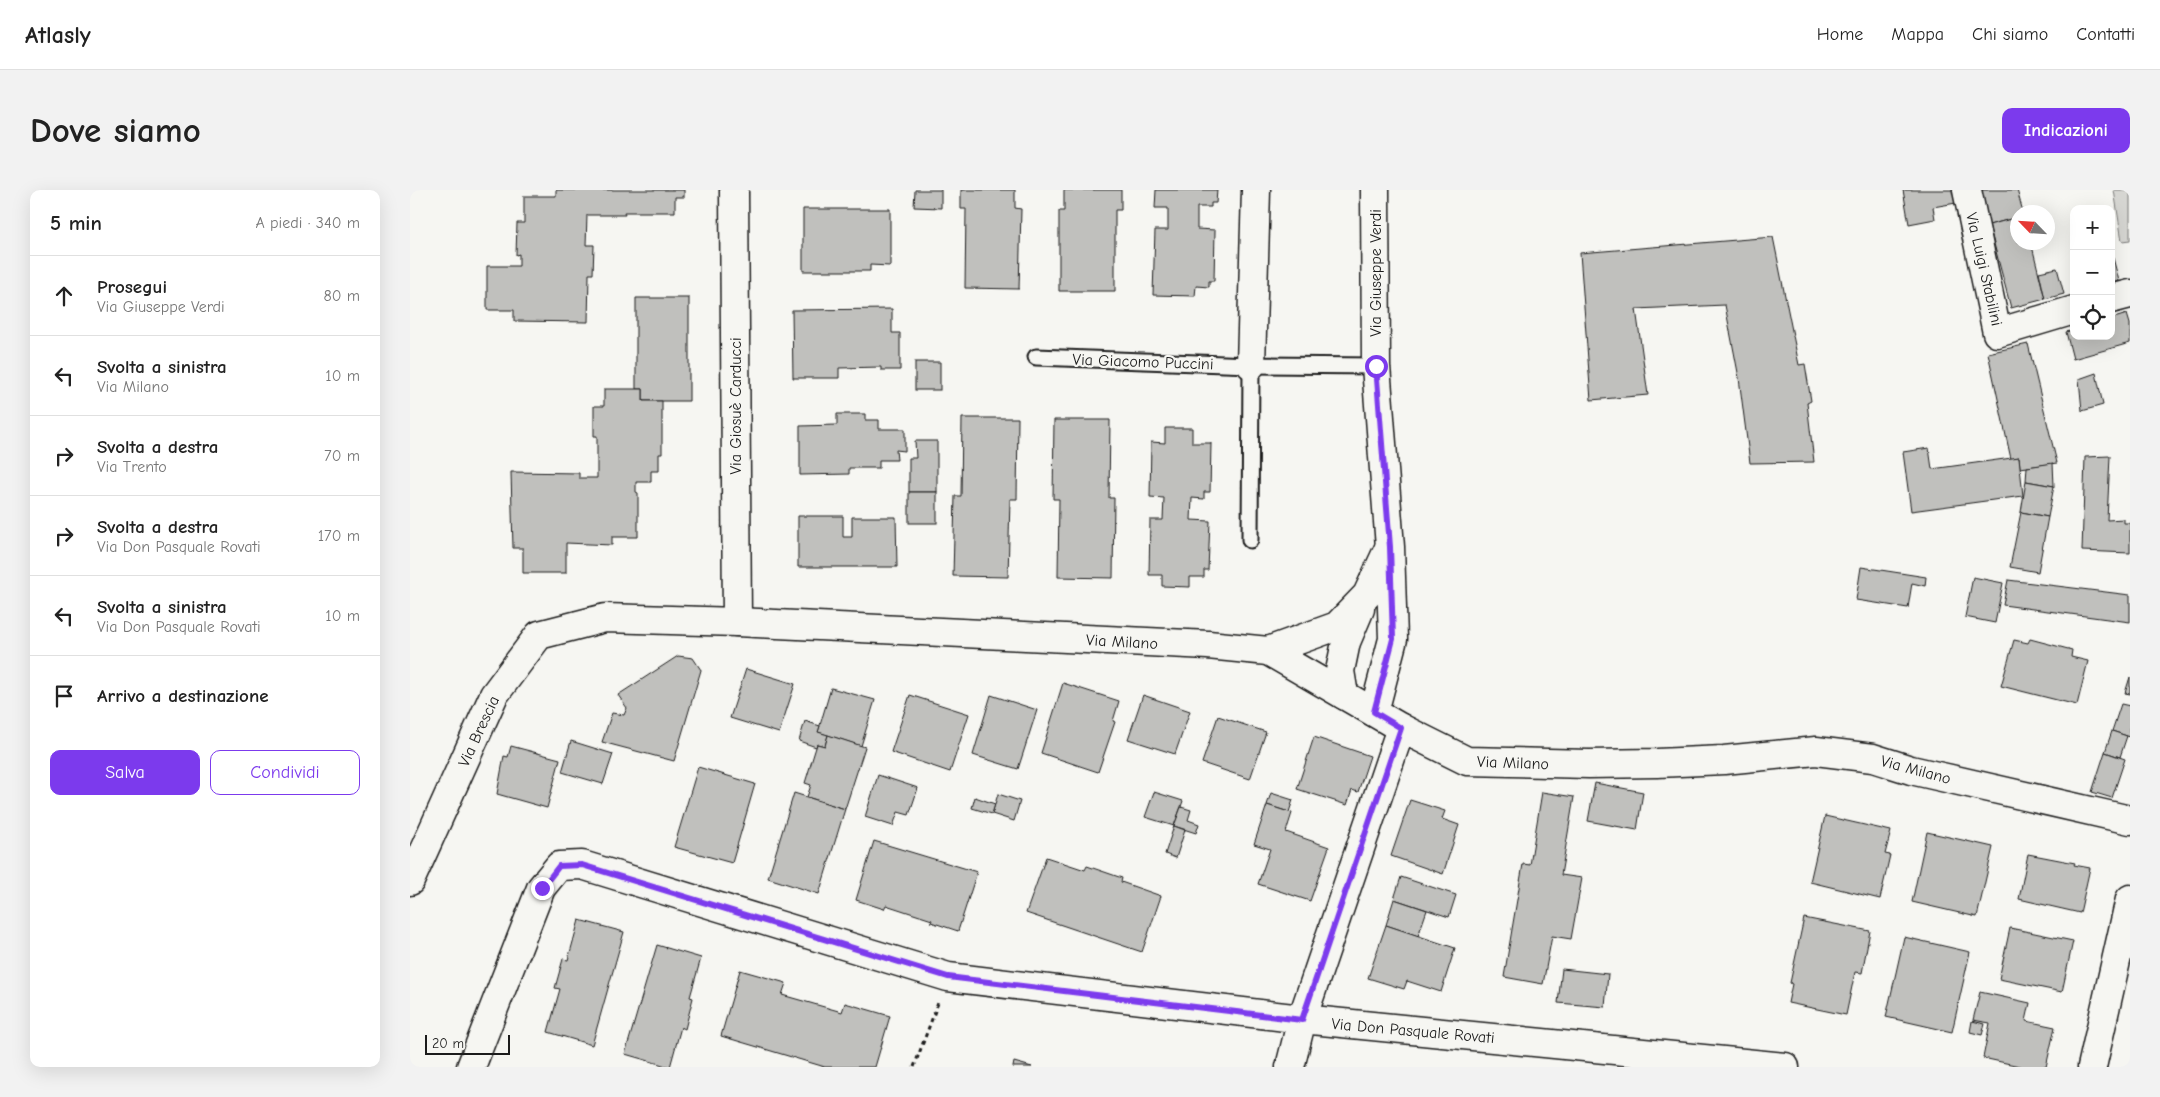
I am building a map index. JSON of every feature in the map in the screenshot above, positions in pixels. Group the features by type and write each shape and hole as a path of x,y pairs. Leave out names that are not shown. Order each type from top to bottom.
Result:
{"street":[{"name":"Via Giosuè Carducci","path":"734,190 737,622"},
{"path":"1251,365 1256,190"},
{"name":"Via Giuseppe Verdi","path":"1374,712 1393,639 1390,547 1376,366 1375,190"},
{"name":"Via Luigi Stabilini","path":"1967,190 1997,333 2070,311"},
{"path":"2115,298 2130,294"},
{"path":"1344,695 1340,671 1346,642 1364,598 1390,547"},
{"path":"1268,651 1337,626 1364,598"},
{"name":"Via Brescia","path":"410,881 494,695 539,635 605,618 737,622"},
{"name":"Via Milano","path":"737,622 1208,645 1268,651 1401,728 1467,761 1588,764 1667,762 1724,760 1816,751 1873,758 1911,770 2130,820"},
{"path":"1290,1067 1302,1020 1401,728"},
{"name":"Via Don Pasquale Rovati","path":"471,1067 542,888 559,866 582,865 948,977 1302,1020 1785,1067"},
{"path":"2092,1067 2130,899"}],"lane":[{"name":"Via Giacomo Puccini","path":"1036,357 1251,365 1376,366"},
{"path":"1250,540 1251,365"}],"path":[{"path":"914,1067 948,977"}],"shaded area":[{"path":"2114,190 2130,190 2130,240 2122,241"}],"building":[{"path":"556,190 684,190 684,197 675,197 675,212 624,212 625,215 587,215 586,245 594,245 593,274 589,274 588,322 514,321 514,310 487,310 487,266 519,266 519,254 516,255 517,223 524,223 524,196 556,196"},
{"path":"915,190 941,190 941,208 914,207"},
{"path":"961,190 1015,190 1015,208 1021,209 1019,289 965,288 966,209 961,209"},
{"path":"1064,190 1121,190 1121,210 1115,210 1115,291 1059,291 1059,211 1064,211"},
{"path":"1156,190 1217,190 1216,203 1211,203 1211,207 1197,207 1197,229 1215,230 1214,281 1209,281 1209,287 1196,286 1195,296 1153,295 1155,230 1168,230 1168,208 1155,208"},
{"path":"1903,190 1954,190 1956,203 1933,207 1935,219 1909,224"},
{"path":"1979,190 2017,190 2021,205 2010,205 2010,219 1989,225"},
{"path":"803,209 890,209 890,266 870,265 870,271 803,271"},
{"path":"2010,219 2010,250 2033,250 2045,299 2011,308 1989,225"},
{"path":"1773,237 1799,365 1805,364 1811,401 1807,403 1814,462 1750,463 1739,378 1725,305 1636,309 1648,395 1591,400 1580,253"},
{"path":"2115,266 2119,281 2115,282"},
{"path":"2057,268 2064,294 2045,299 2039,272"},
{"path":"636,298 689,298 689,401 643,401 643,389 636,389"},
{"path":"892,309 892,333 900,333 900,370 881,370 881,367 839,368 839,378 793,378 792,310"},
{"path":"2127,314 2130,324 2130,343 2073,359 2066,332 2070,331 2070,340 2115,340 2115,318"},
{"path":"2028,344 2057,463 2020,468 2019,457 2011,459 1988,353"},
{"path":"915,362 940,362 940,390 915,390"},
{"path":"2096,373 2103,405 2082,411 2079,379"},
{"path":"604,389 643,389 643,401 662,401 662,454 659,454 659,471 651,471 651,482 636,482 636,492 638,493 638,537 612,537 612,545 566,543 566,573 523,573 523,548 513,548 511,472 579,473 579,478 597,478 597,436 594,436 594,406 604,406"},
{"path":"837,414 865,414 865,420 879,420 879,429 905,429 905,451 896,450 897,460 879,460 879,468 849,468 849,474 800,475 800,426 837,425"},
{"path":"962,418 1018,418 1017,499 1010,499 1008,577 953,576 955,496 961,496"},
{"path":"1054,420 1110,420 1109,498 1114,498 1113,578 1058,577 1059,499 1053,499"},
{"path":"1165,428 1192,428 1192,443 1211,443 1210,492 1204,492 1204,499 1192,498 1191,520 1210,521 1208,570 1204,570 1204,577 1190,577 1190,587 1162,586 1162,575 1149,575 1150,520 1163,520 1164,498 1150,497 1151,442 1165,443"},
{"path":"915,441 937,441 937,492 909,492 909,458 916,458"},
{"path":"1929,448 1932,469 2019,457 2023,496 1911,511 1903,452"},
{"path":"2110,456 2107,520 2124,519 2124,523 2130,523 2130,553 2082,551 2085,457"},
{"path":"2053,463 2054,486 2026,481 2027,467"},
{"path":"2026,481 2054,486 2048,517 2021,512"},
{"path":"909,492 937,492 937,523 909,523"},
{"path":"2021,512 2048,517 2038,572 2010,567"},
{"path":"798,516 843,516 843,537 852,537 852,517 896,517 897,567 798,567"},
{"path":"1861,567 1926,577 1925,586 1912,583 1908,608 1856,600"},
{"path":"1973,577 2003,583 1995,623 1965,617"},
{"path":"2008,580 2130,595 2130,622 2003,605"},
{"path":"2030,639 2072,650 2071,657 2088,661 2077,705 2001,686 2014,640 2028,643"},
{"path":"678,656 693,658 701,670 674,761 602,742 612,713 624,715 627,708 618,695"},
{"path":"746,669 795,684 779,733 730,718"},
{"path":"2130,677 2130,694 2125,693"},
{"path":"1063,683 1119,701 1113,721 1115,722 1098,772 1041,753"},
{"path":"831,688 875,700 861,746 818,732"},
{"path":"910,695 969,714 950,772 891,752"},
{"path":"991,695 1037,710 1018,769 973,755"},
{"path":"1143,695 1190,711 1175,754 1128,739"},
{"path":"2121,704 2130,706 2130,737 2112,731"},
{"path":"1218,716 1266,732 1250,779 1202,763"},
{"path":"805,721 820,726 818,732 828,735 825,746 817,744 816,747 799,741"},
{"path":"2112,731 2127,736 2120,757 2105,752"},
{"path":"828,735 865,747 845,809 807,797 811,785 805,783 817,744 825,746"},
{"path":"1314,737 1370,756 1358,792 1352,790 1347,805 1297,789"},
{"path":"571,741 613,754 603,784 562,772"},
{"path":"511,746 560,759 547,808 497,794 504,756 508,757"},
{"path":"2105,752 2125,759 2112,798 2092,792"},
{"path":"698,767 755,784 732,863 674,847"},
{"path":"878,775 918,788 909,815 898,812 893,826 865,817"},
{"path":"1595,783 1643,792 1637,830 1588,821"},
{"path":"1154,792 1183,801 1174,826 1145,817"},
{"path":"1542,792 1574,797 1561,875 1582,878 1571,939 1552,936 1543,984 1504,977 1523,864 1530,865"},
{"path":"794,793 845,809 819,894 768,878"},
{"path":"1271,793 1293,800 1289,812 1267,805"},
{"path":"998,794 1020,801 1014,821 992,814"},
{"path":"975,797 995,804 992,814 972,808"},
{"path":"1410,800 1445,811 1442,819 1459,825 1443,874 1391,856"},
{"path":"1267,805 1292,813 1286,832 1329,847 1310,901 1258,884 1270,849 1254,844"},
{"path":"1181,807 1191,810 1188,820 1199,824 1196,833 1174,826"},
{"path":"1825,816 1891,831 1885,854 1890,855 1880,899 1810,882"},
{"path":"1174,826 1185,830 1176,858 1165,854"},
{"path":"1927,832 1993,847 1977,917 1912,902"},
{"path":"874,841 977,872 958,931 931,922 932,920 886,905 884,909 856,900"},
{"path":"2028,854 2075,863 2074,865 2090,868 2080,913 2019,899"},
{"path":"1046,857 1085,870 1087,866 1122,878 1121,882 1161,896 1142,952 1026,913"},
{"path":"1401,877 1456,895 1449,917 1394,899"},
{"path":"1394,899 1427,910 1418,936 1386,925"},
{"path":"1804,918 1870,931 1862,973 1855,972 1846,1015 1788,1003 1792,984 1790,983"},
{"path":"579,920 624,932 592,1045 548,1032 560,989 555,988 563,959 568,960"},
{"path":"1386,925 1455,948 1441,992 1407,981 1404,989 1368,978"},
{"path":"2010,928 2073,941 2062,992 1999,979"},
{"path":"1904,937 1970,952 1952,1032 1886,1017"},
{"path":"657,945 701,958 690,997 693,998 685,1029 681,1027 670,1067 625,1054"},
{"path":"1562,969 1608,974 1605,1007 1558,1003"},
{"path":"740,970 786,983 782,995 842,1012 845,1003 890,1016 875,1067 825,1067 721,1036"},
{"path":"1980,992 2030,1003 2026,1021 2055,1027 2046,1067 2024,1067 1983,1058 1990,1023 1973,1020"},
{"path":"1972,1021 1985,1024 1982,1035 1970,1032"},
{"path":"1014,1062 1032,1067 1013,1067"}],"route":[{"path":"542,888 559,866 582,865 948,977 1302,1020 1401,728 1374,712 1393,639 1390,547 1376,366"}]}
